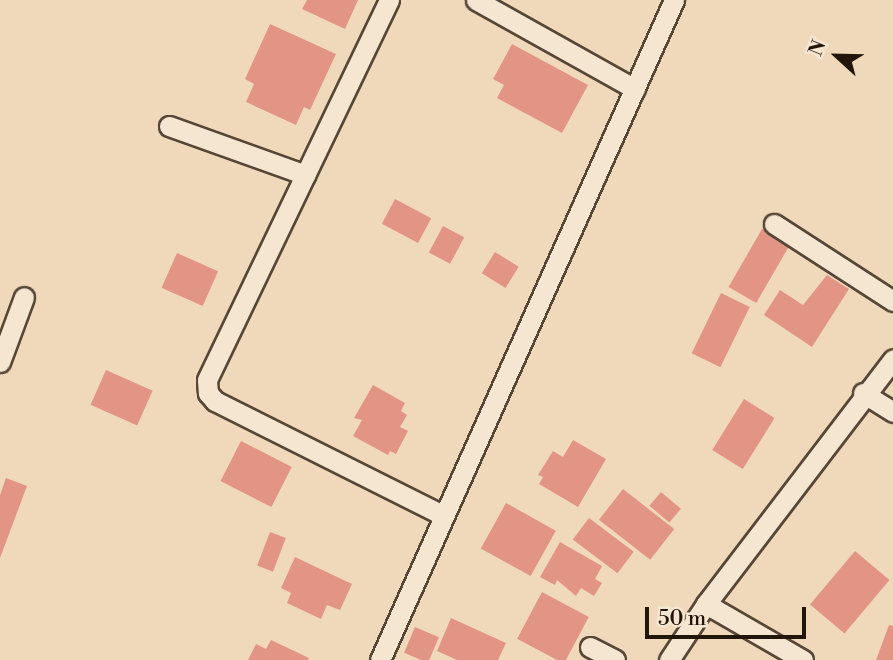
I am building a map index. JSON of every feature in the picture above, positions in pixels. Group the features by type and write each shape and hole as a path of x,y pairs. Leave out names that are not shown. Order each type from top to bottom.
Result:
{"street":[{"path":"389,0 207,380 208,393 215,401 443,515"},
{"path":"475,0 635,89"},
{"path":"380,660 674,0"},
{"path":"169,126 306,175"},
{"path":"774,224 893,301"},
{"path":"0,362 24,297"},
{"path":"669,660 706,604 863,393 893,359"},
{"path":"863,393 893,412"},
{"path":"706,604 782,655 803,660"},
{"path":"590,647 615,660"}],"building":[{"path":"307,0 358,0 345,29 302,9"},
{"path":"270,24 336,54 310,110 304,107 296,125 246,102 254,84 245,79"},
{"path":"512,44 588,85 562,133 497,98 504,85 493,79"},
{"path":"395,199 431,218 418,243 382,224"},
{"path":"443,226 464,237 450,264 429,252"},
{"path":"762,229 790,245 756,303 728,287"},
{"path":"495,252 519,267 505,288 482,273"},
{"path":"177,253 218,271 203,306 162,288"},
{"path":"827,275 849,289 812,347 764,315 780,290 803,305"},
{"path":"721,293 750,307 720,367 692,353"},
{"path":"106,370 153,391 137,425 91,405"},
{"path":"373,385 405,403 401,411 407,415 400,427 408,431 396,454 390,451 388,455 353,436 362,420 354,418"},
{"path":"744,399 775,418 743,469 712,450"},
{"path":"573,440 606,459 578,507 539,484 543,477 538,475 553,451 563,457"},
{"path":"241,441 292,467 271,507 221,481"},
{"path":"6,478 27,486 0,558 0,495"},
{"path":"623,489 674,529 650,560 599,520"},
{"path":"661,492 681,509 669,523 649,506"},
{"path":"506,503 556,531 531,576 481,548"},
{"path":"589,518 634,552 617,573 573,540"},
{"path":"270,532 286,538 273,572 257,566"},
{"path":"560,542 602,566 595,579 602,583 594,596 581,588 576,596 557,580 555,585 540,577"},
{"path":"855,551 889,580 844,634 810,605"},
{"path":"295,557 352,584 340,610 327,605 321,619 287,603 291,593 281,588"},
{"path":"542,592 589,617 566,660 557,660 517,639"},
{"path":"451,618 506,643 498,660 457,660 437,651"},
{"path":"889,625 893,626 893,660 876,660"},
{"path":"415,627 439,637 429,660 421,660 404,653"},
{"path":"271,640 309,658 308,660 248,660 256,644 266,649"}]}
